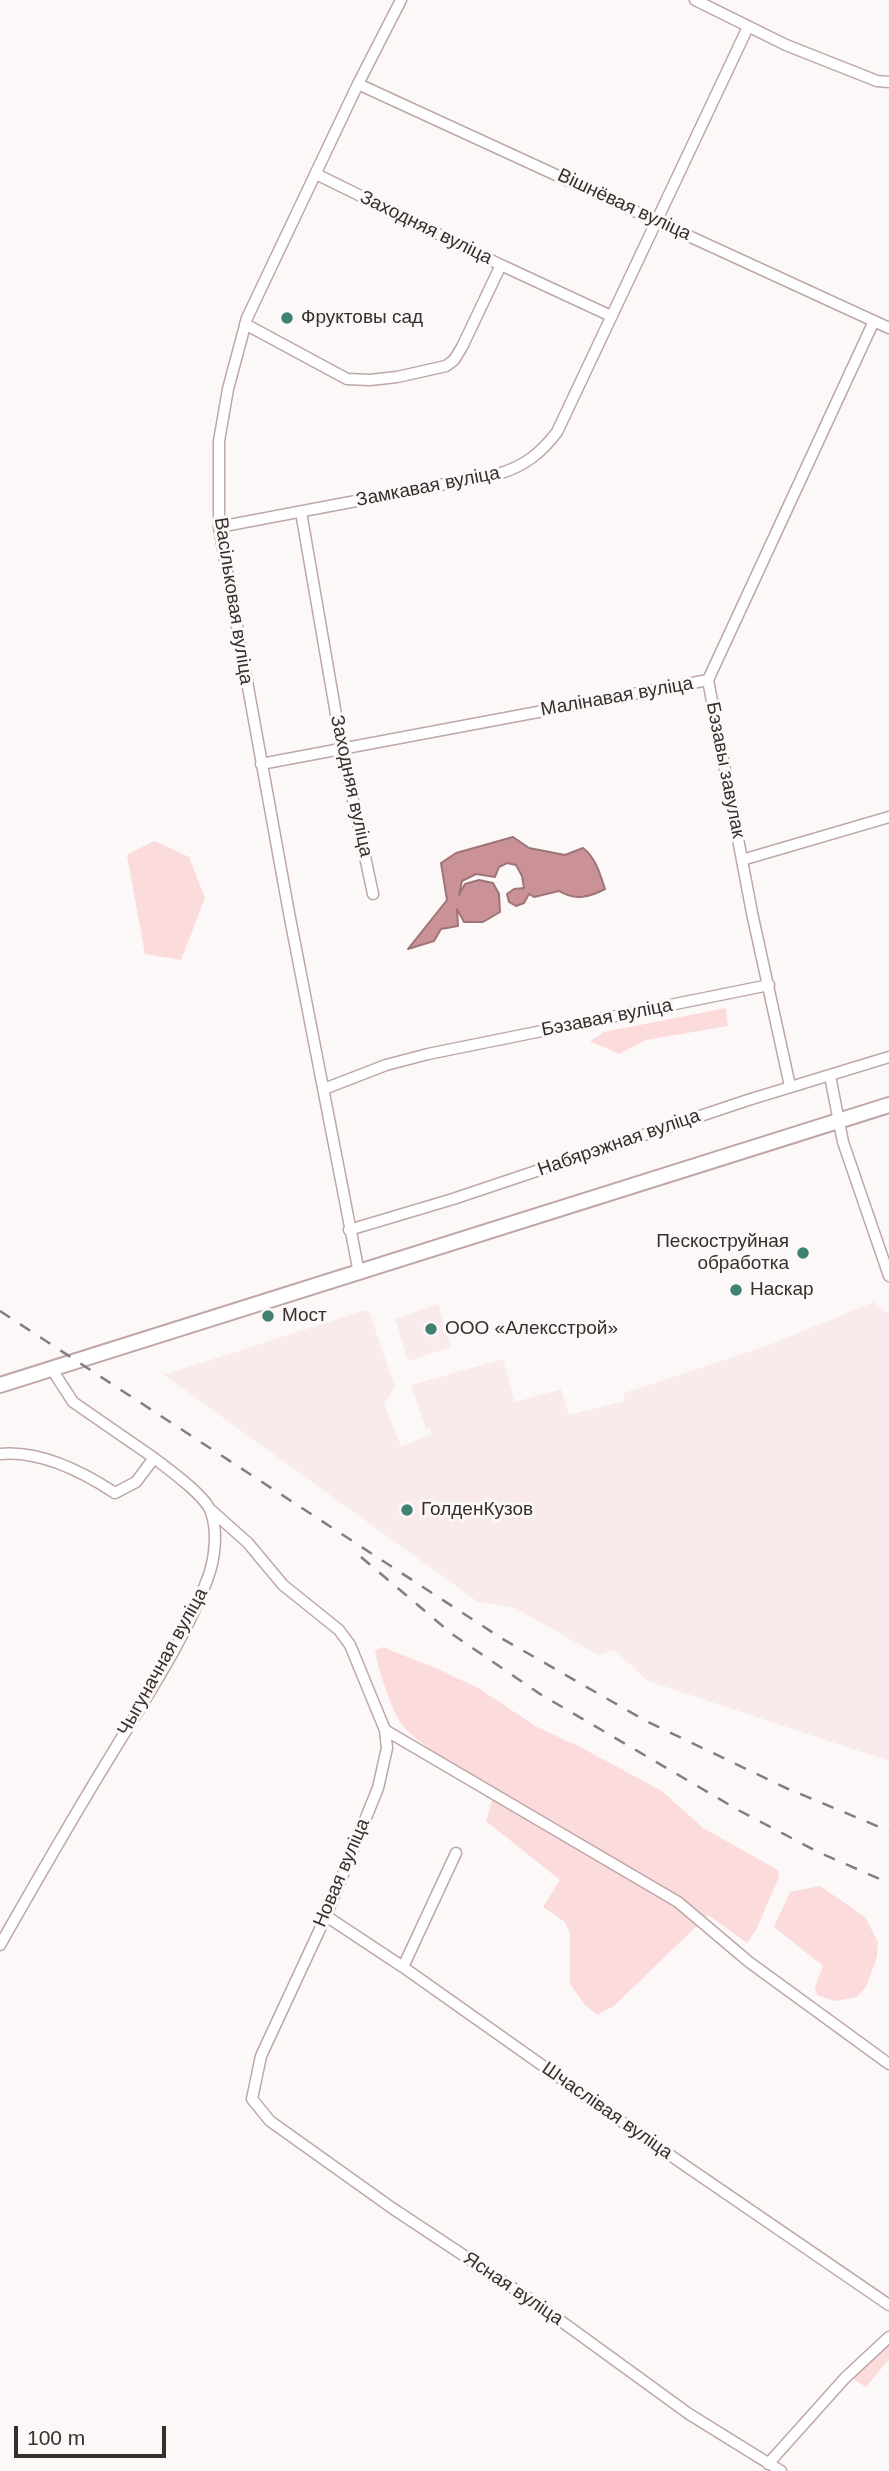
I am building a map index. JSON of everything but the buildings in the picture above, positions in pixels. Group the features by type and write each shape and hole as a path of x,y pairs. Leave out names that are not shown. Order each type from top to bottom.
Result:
{"street":[{"name":"Васільковая вуліца","path":"359,1273 261,764 219,527 219,441 228,389 245,324 358,84 401,0"},
{"path":"695,0 748,27 877,81 889,82"},
{"name":"Замкавая вуліца","path":"219,527 499,474 517,468 545,448 557,432 748,27"},
{"name":"Вішнёвая вуліца","path":"358,84 889,328"},
{"name":"Заходняя вуліца","path":"245,324 347,379 397,377 446,366 462,347 501,265 316,174"},
{"path":"501,265 611,316"},
{"name":"Малінавая вуліца","path":"261,764 708,680 874,321"},
{"name":"Заходняя вуліца","path":"300,512 342,749 373,894"},
{"name":"Бэзавы завулак","path":"708,680 742,860"},
{"path":"790,1086 742,860 889,817"},
{"name":"Бэзавая вуліца","path":"324,1089 386,1065 428,1054 769,985"},
{"name":"Набярэжная вуліца","path":"349,1230 453,1199 790,1086 889,1057"},
{"path":"830,1076 838,1120 889,1276"},
{"path":"0,1385 889,1105"},
{"path":"51,1368 73,1402 184,1480 211,1510"},
{"path":"0,1454 34,1457 69,1467 115,1493 136,1482 153,1458"},
{"name":"Новая вуліца","path":"211,1510 248,1544 283,1585 339,1630 350,1645 385,1730 387,1748 378,1788 326,1916 261,2056 252,2099"},
{"name":"Чыгуначная вуліца","path":"0,1945 192,1614 208,1579 214,1553 211,1510"},
{"path":"385,1730 678,1902 749,1962 889,2064"},
{"path":"403,1967 456,1853"},
{"name":"Шчаслівая вуліца","path":"326,1916 889,2305"},
{"name":"Ясная вуліца","path":"252,2099 270,2121 391,2208 543,2308 689,2414 780,2471"},
{"path":"768,2464 845,2378 889,2337"}],"shaded area":[{"path":"513,837 529,848 565,855 583,848 594,861 605,889 582,897 559,891 534,897 529,894 524,903 516,906 509,902 507,894 514,889 524,888 522,876 516,865 507,863 499,867 495,877 476,874 462,881 459,895 465,884 479,880 493,883 499,894 500,912 483,922 464,922 457,909 458,926 441,929 434,941 408,949 447,900 441,863 456,853"},
{"path":"154,841 189,857 205,898 181,960 145,954 127,855"},
{"path":"726,1008 728,1026 646,1040 619,1054 590,1041 604,1032"},
{"path":"874,1302 889,1314 889,1761 648,1681 614,1650 598,1655 515,1608 478,1602 164,1375 365,1310 369,1311 395,1387 384,1404 401,1446 431,1435 430,1428 426,1429 411,1385 503,1359 515,1402 561,1389 569,1415 624,1401 624,1393 769,1345"},
{"path":"438,1304 451,1347 408,1361 395,1319"},
{"path":"382,1647 478,1688 537,1727 662,1791 703,1828 778,1870 779,1877 756,1930 747,1943 708,1915 614,2006 597,2015 584,2004 570,1984 570,1933 565,1922 543,1907 560,1880 486,1821 493,1797 493,1786 433,1751 403,1726 390,1701 379,1668 375,1651"},
{"path":"820,1886 865,1917 878,1942 877,1957 866,1987 857,1997 835,2001 817,1995 815,1987 823,1966 774,1927 790,1892"},
{"path":"889,2343 889,2359 866,2387 853,2379"}],"railway":[{"path":"0,1311 501,1638 646,1721 786,1788 889,1831"},
{"path":"361,1557 452,1634 540,1694 740,1811 818,1852 889,1883"}],"place":[{"name":"Фруктовы сад","path":"287,318"},
{"name":"Пескоструйная обработка","path":"803,1253"},
{"name":"Наскар","path":"736,1290"},
{"name":"Мост","path":"268,1316"},
{"name":"ООО «Алексстрой»","path":"431,1329"},
{"name":"ГолденКузов","path":"407,1510"}]}
